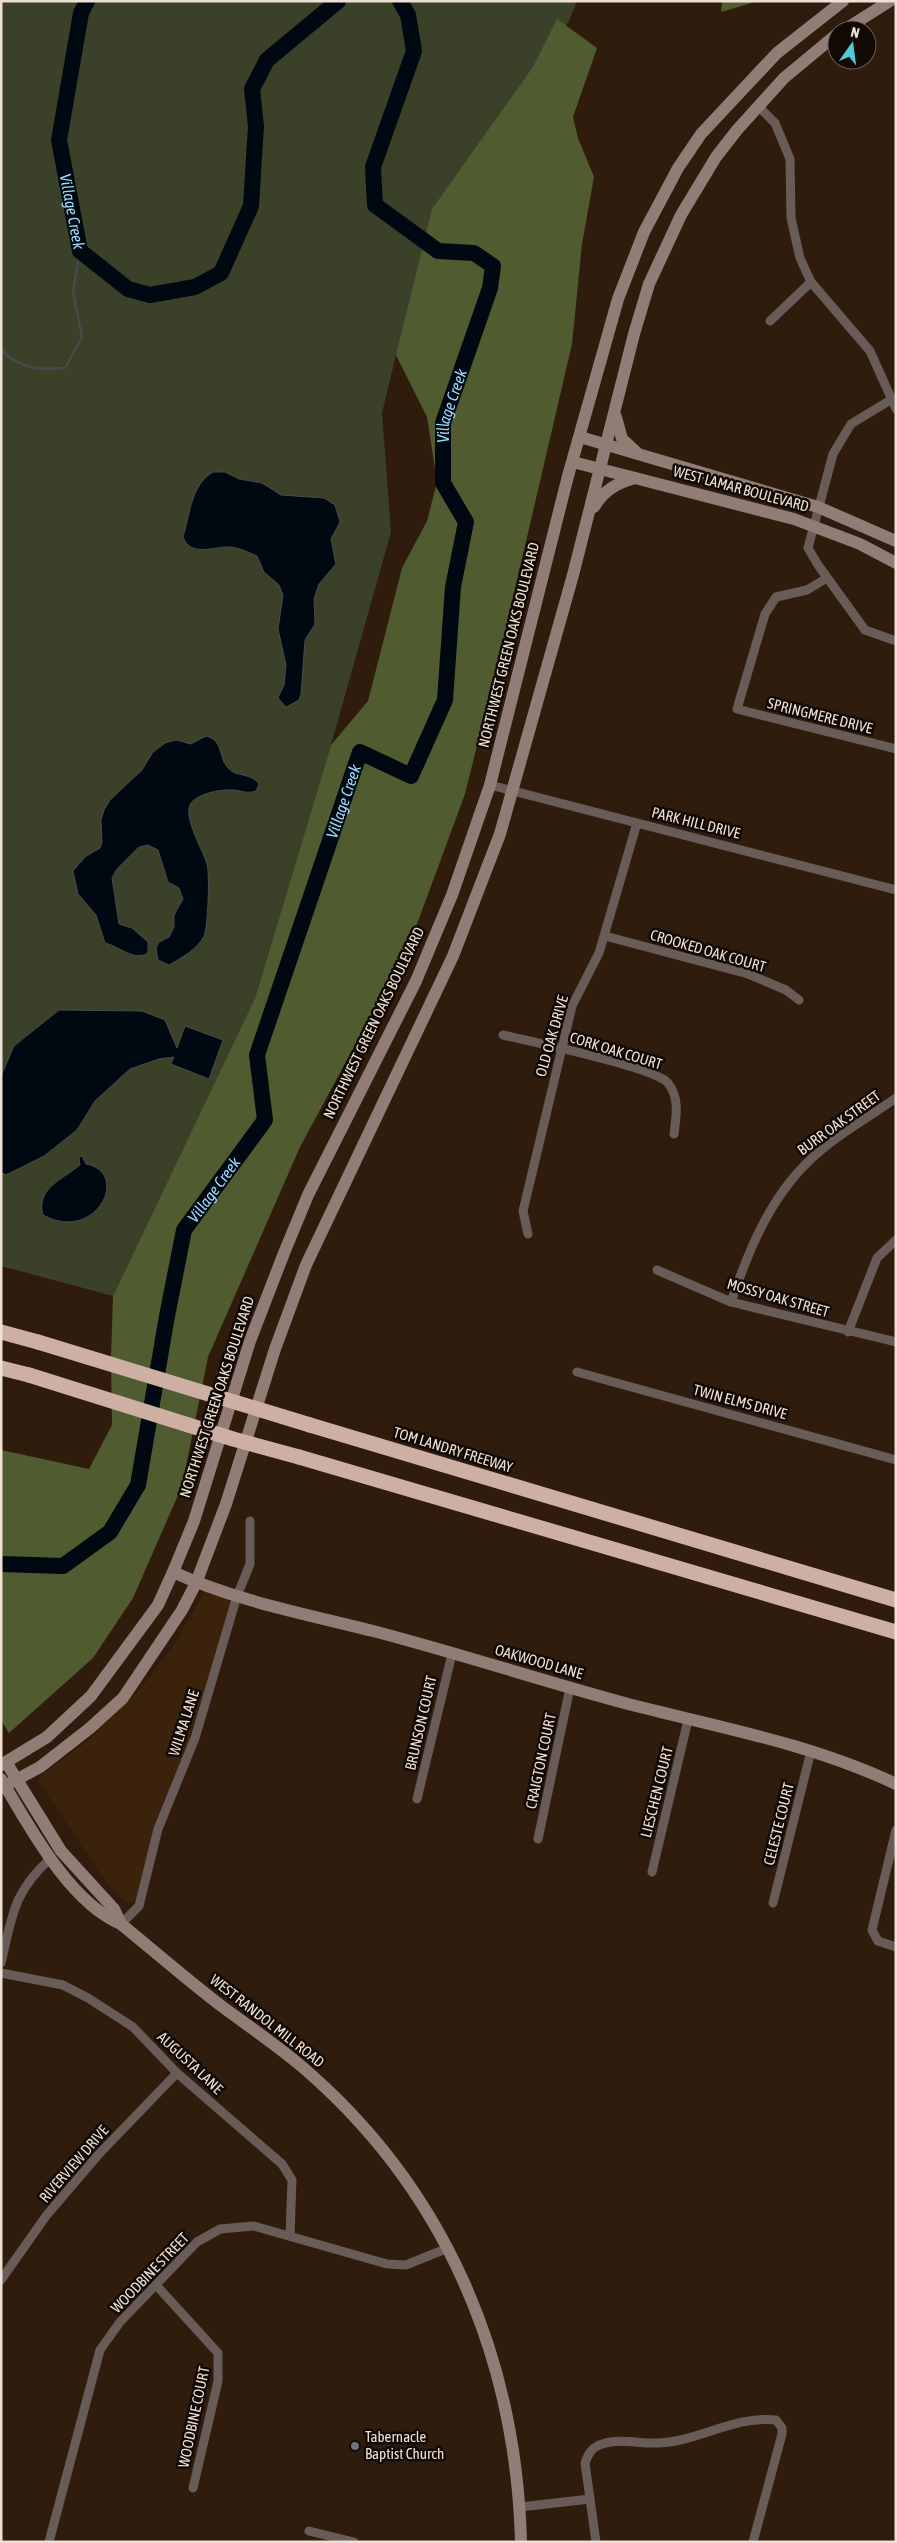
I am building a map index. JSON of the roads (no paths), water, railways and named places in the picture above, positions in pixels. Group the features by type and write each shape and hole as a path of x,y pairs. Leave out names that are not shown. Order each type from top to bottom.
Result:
{"highway":[{"name":"TOM LANDRY FREEWAY","path":"1,1332 896,1600"},
{"path":"1,1368 29,1374 233,1439 896,1632"}],"main road":[{"name":"NORTHWEST GREEN OAKS BOULEVARD","path":"4,1763 47,1737 91,1696 158,1605 194,1522 250,1341 284,1253 308,1195 416,981 452,894 490,785 573,462 618,299 644,232 678,168 701,134 777,53 843,1"},
{"path":"860,20 890,1"},
{"path":"6,1783 47,1762 90,1728 123,1698 176,1618 196,1583 226,1504 275,1348 306,1265 453,956 482,884 514,791 601,469 634,334 649,284 668,239 716,157 784,78 827,42"},
{"path":"615,413 622,439 642,456"},
{"name":"WEST LAMAR BOULEVARD","path":"580,437 818,507 896,541"},
{"name":"WEST LAMAR BOULEVARD","path":"573,462 814,525 860,544 896,563"},
{"path":"588,518 600,496 622,482 635,478"},
{"name":"OAKWOOD LANE","path":"173,1572 196,1583 237,1596 688,1720 811,1751 864,1769 896,1784"},
{"name":"WEST RANDOL MILL ROAD","path":"4,1763 6,1783 50,1859 92,1905 107,1918 121,1924 219,2004 301,2066 352,2115 392,2161 423,2207 448,2248 479,2314 493,2354 508,2412 520,2507 521,2542"},
{"name":"WEST RANDOL MILL ROAD","path":"6,1783 61,1851 114,1909 121,1924"}],"street":[{"path":"758,106 775,123 790,159 791,218 800,258 811,282 870,351 896,409"},
{"path":"770,321 811,282"},
{"path":"892,399 851,424 833,454 808,548 827,578 865,630 896,640"},
{"name":"SPRINGMERE DRIVE","path":"827,578 806,590 776,597 765,614 737,709 896,749"},
{"name":"PARK HILL DRIVE","path":"490,785 896,890"},
{"name":"OLD OAK DRIVE","path":"528,1234 523,1211 560,1047 572,1006 599,953 605,936 638,823"},
{"name":"CROOKED OAK COURT","path":"605,936 748,974 786,990 799,1000"},
{"name":"CORK OAK COURT","path":"503,1035 560,1047 643,1070 667,1081 676,1099 674,1134"},
{"name":"BURR OAK STREET","path":"731,1302 764,1220 786,1185 820,1150 896,1098"},
{"path":"848,1332 877,1258 896,1240"},
{"name":"MOSSY OAK STREET","path":"657,1270 731,1302 848,1332 896,1342"},
{"name":"TWIN ELMS DRIVE","path":"576,1372 896,1460"},
{"name":"WILMA LANE","path":"121,1924 139,1906 158,1829 195,1738 237,1596 250,1564 250,1521"},
{"name":"BRUNSON COURT","path":"418,1798 452,1654"},
{"name":"CRAIGTON COURT","path":"538,1839 570,1688"},
{"name":"LIESCHEN COURT","path":"652,1872 688,1720"},
{"name":"CELESTE COURT","path":"773,1903 811,1751"},
{"path":"896,1830 872,1924 874,1936 878,1941 896,1947"},
{"path":"1,1963 21,1892 32,1876 50,1859"},
{"name":"AUGUSTA LANE","path":"1,1973 63,1985 88,1998 133,2027 177,2073 282,2164 292,2180 290,2235"},
{"name":"RIVERVIEW DRIVE","path":"1,2280 64,2196 98,2155 177,2073"},
{"name":"WOODBINE STREET","path":"49,2542 100,2350 120,2322 197,2242 220,2228 254,2226 387,2264 406,2265 448,2248"},
{"name":"WOODBINE COURT","path":"156,2285 218,2353 218,2381 193,2488"},
{"path":"596,2542 586,2463 588,2454 600,2444 612,2442 660,2443 680,2440 741,2423 776,2420 782,2428 782,2434 753,2542"},
{"path":"520,2507 590,2499"},
{"path":"309,2531 354,2542"}],"waterway":[{"name":"Village Creek","path":"87,1 81,13 59,140 80,251 128,289 150,295 195,287 221,273 251,206 256,126 252,89 267,60 338,1"},
{"name":"Village Creek","path":"1,1564 63,1566 110,1532 138,1485 184,1230 265,1120 257,1055 360,752 411,776 445,700 453,587 466,522 443,483 443,423 490,288 493,266 474,253 438,251 375,205 373,167 414,51 408,15 400,1"},
{"path":"1,350 16,362 31,367 47,369 65,368 82,337 73,291 80,251"}],"place":[{"name":"Tabernacle Baptist Church","path":"355,2446"}]}
